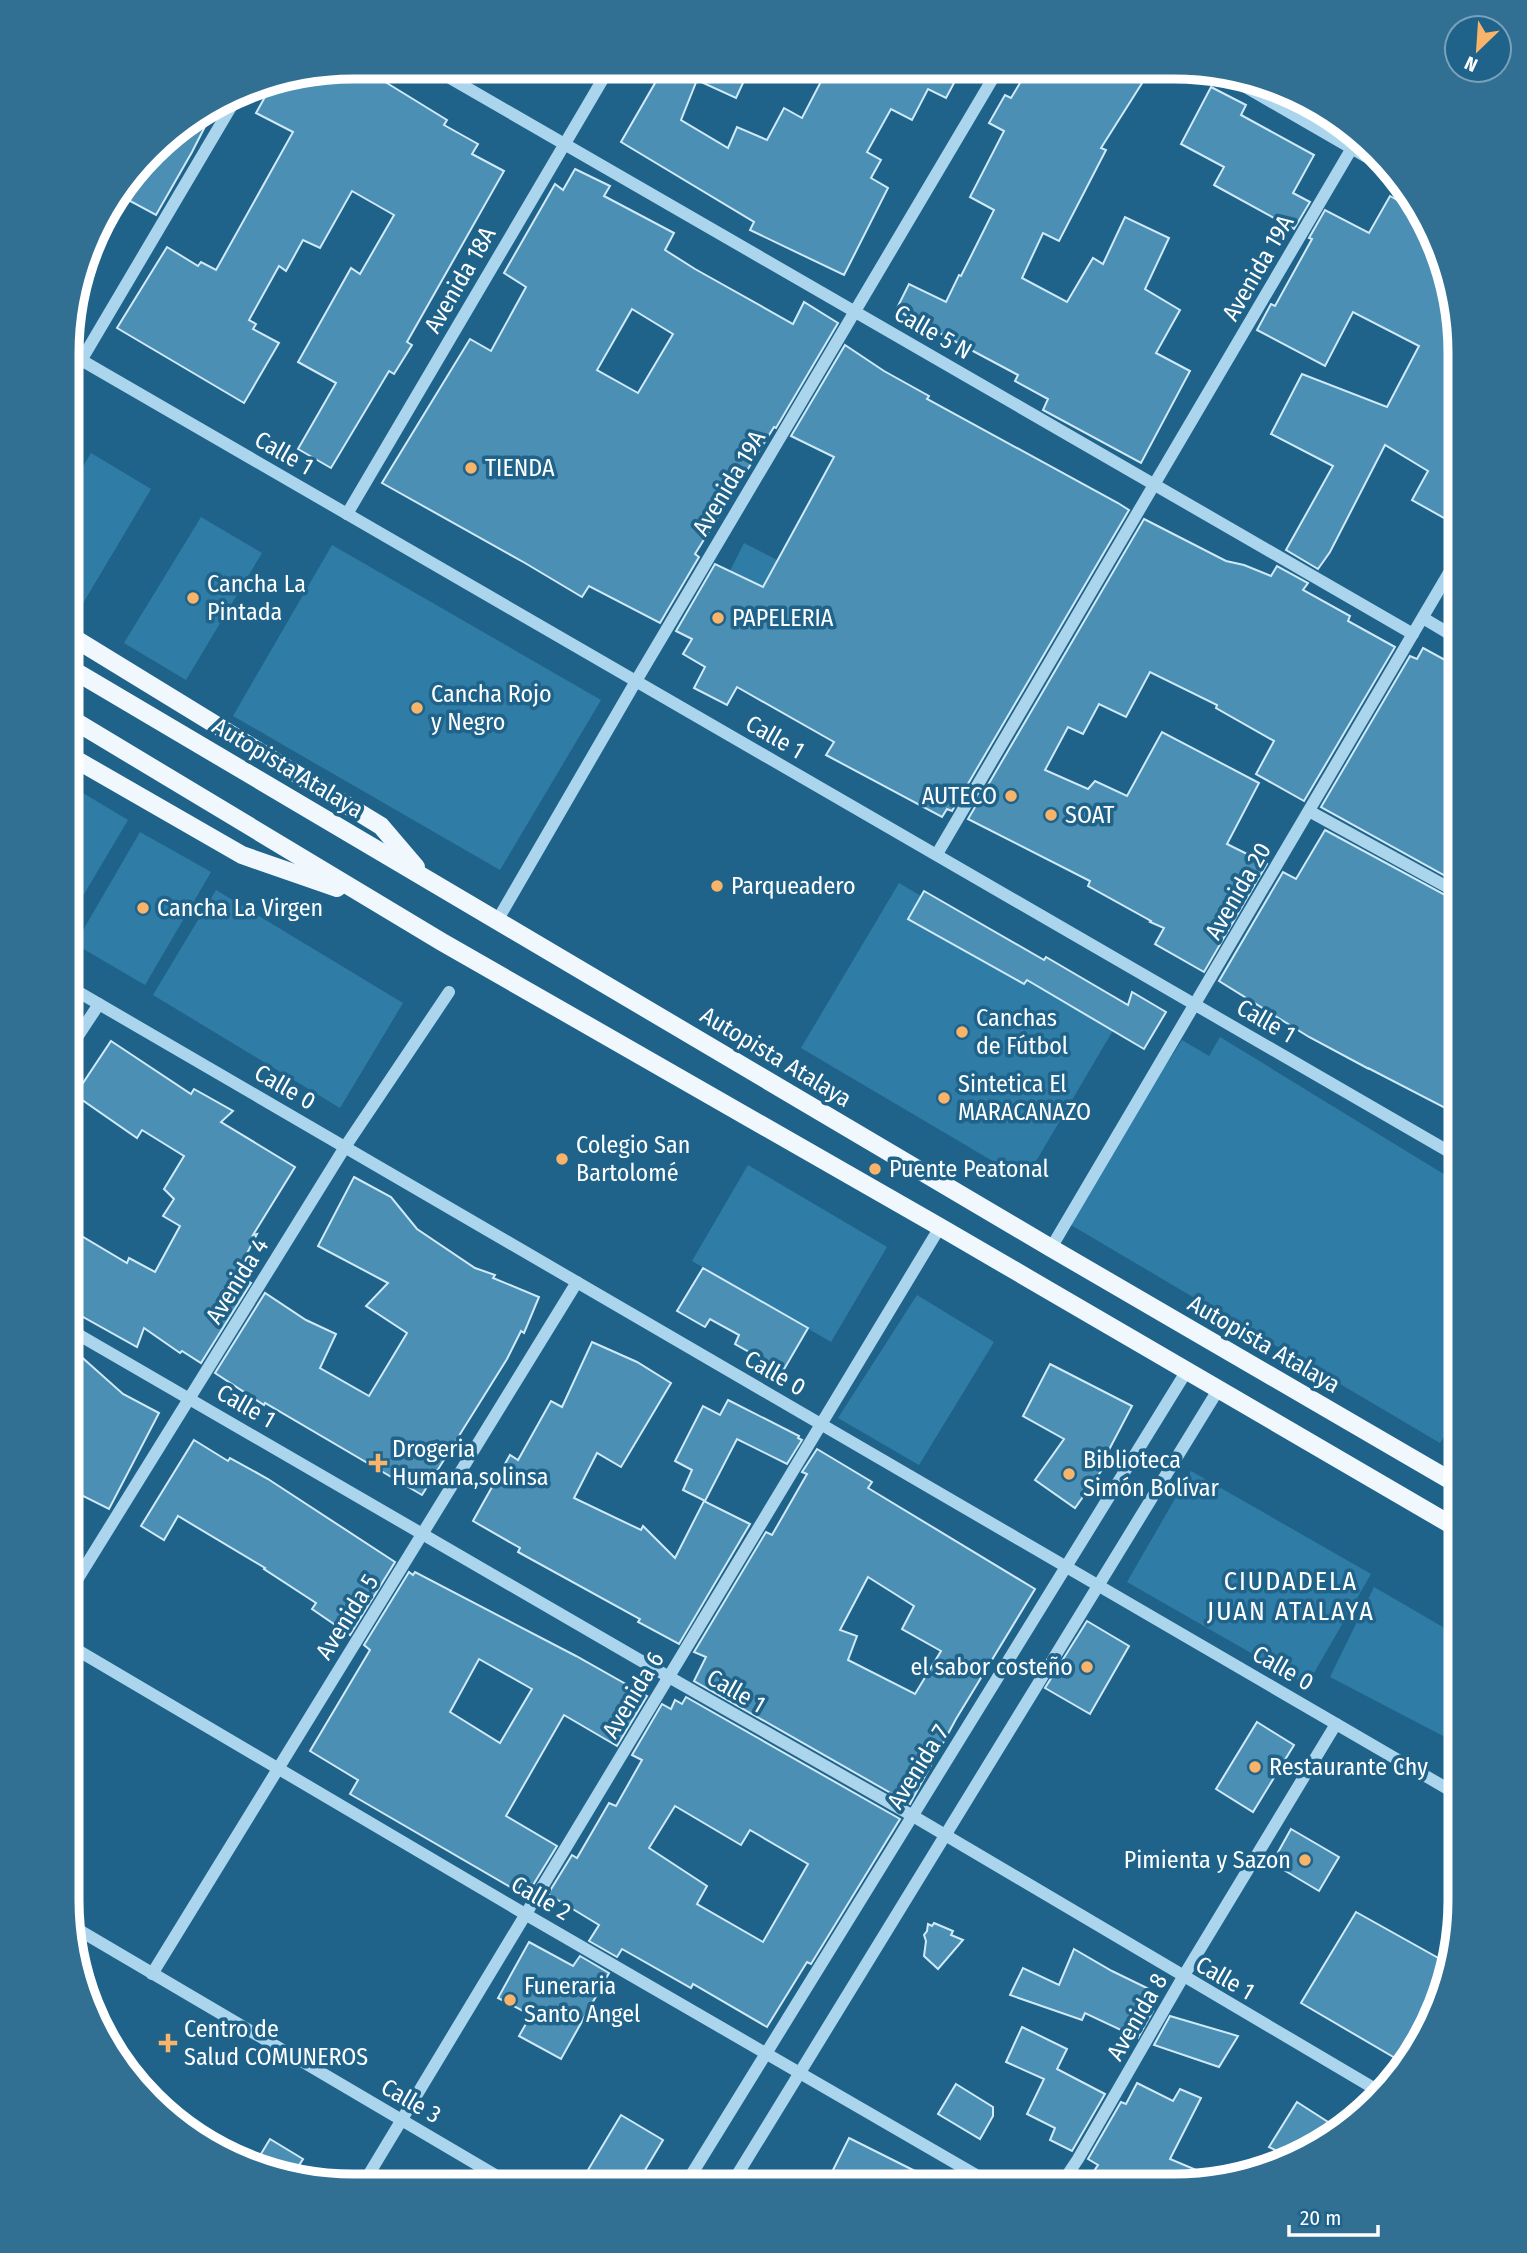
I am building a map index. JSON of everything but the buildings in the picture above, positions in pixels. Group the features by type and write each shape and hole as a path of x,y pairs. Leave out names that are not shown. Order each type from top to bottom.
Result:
{"main road":[{"path":"79,642 381,826 425,878"},
{"name":"Autopista Atalaya","path":"79,673 1051,1248 1448,1479"},
{"path":"79,724 382,906 1448,1523"},
{"path":"79,761 242,855 382,906"}],"street":[{"name":"Calle 5 N","path":"452,79 1413,634"},
{"name":"Avenida 18A","path":"347,514 603,79"},
{"name":"Avenida 19A","path":"497,921 993,79"},
{"path":"1250,90 1363,155"},
{"path":"79,364 230,108"},
{"name":"Avenida 19A","path":"937,855 1352,148"},
{"name":"Calle 1","path":"81,360 1448,1151"},
{"name":"Avenida 20","path":"1051,1248 1448,575"},
{"path":"1423,618 1448,633"},
{"path":"1309,811 1448,887"},
{"name":"Calle 0","path":"79,992 1448,1789"},
{"name":"Avenida 4","path":"79,1577 345,1147 449,992"},
{"path":"79,1034 99,1004"},
{"name":"Avenida 6","path":"369,2174 940,1227"},
{"name":"Avenida 5","path":"152,1974 577,1282"},
{"name":"Calle 1","path":"79,1335 912,1816 1373,2089"},
{"name":"Avenida 7","path":"692,2174 1186,1372"},
{"path":"738,2174 1218,1390"},
{"name":"Calle 2","path":"79,1651 974,2174"},
{"name":"Avenida 8","path":"1067,2174 1336,1724"},
{"name":"Calle 3","path":"80,1931 493,2174"}],"shaded area":[{"path":"91,453 151,489 79,610 79,473"},
{"name":"Cancha La Pintada","path":"201,517 262,553 186,680 124,643"},
{"path":"744,543 833,589 818,616 730,571"},
{"name":"Cancha Rojo y Negro","path":"332,545 601,700 500,870 233,716"},
{"path":"79,791 128,820 79,902"},
{"name":"Cancha La Virgen","path":"140,832 211,872 145,985 79,946 79,937"},
{"name":"Canchas de Fútbol","path":"899,883 1122,1015 1025,1180 801,1048"},
{"path":"216,890 403,1003 340,1108 153,995"},
{"path":"1220,1037 1448,1177 1448,1429 1440,1443 1066,1222 1182,1040 1209,1056"},
{"path":"748,1165 887,1247 831,1342 692,1261"},
{"path":"917,1295 994,1342 919,1465 838,1418"},
{"path":"1191,1471 1371,1574 1307,1685 1127,1582"},
{"path":"1374,1587 1448,1630 1448,1736 1447,1738 1330,1677"}],"place":[{"name":"TIENDA","path":"471,468"},
{"name":"Cancha La Pintada","path":"193,598"},
{"name":"PAPELERIA","path":"718,618"},
{"name":"Cancha Rojo y Negro","path":"417,708"},
{"name":"AUTECO","path":"1011,796"},
{"name":"SOAT","path":"1051,815"},
{"name":"Parqueadero","path":"717,886"},
{"name":"Cancha La Virgen","path":"143,908"},
{"name":"Canchas de Fútbol","path":"962,1032"},
{"name":"Sintetica El MARACANAZO","path":"944,1098"},
{"name":"Colegio San Bartolomé","path":"562,1159"},
{"name":"Puente Peatonal","path":"875,1169"},
{"name":"Drogeria Humana,solinsa","path":"378,1463"},
{"name":"Biblioteca Simón Bolívar","path":"1069,1474"},
{"name":"el sabor costeño","path":"1087,1667"},
{"name":"Restaurante Chy","path":"1255,1767"},
{"name":"Pimienta y Sazon","path":"1305,1860"},
{"name":"Funeraria Santo Angel","path":"510,2000"},
{"name":"Centro de Salud COMUNEROS","path":"168,2043"}],"district":[{"name":"CIUDADELA JUAN ATALAYA","path":"1291,1596"}]}
